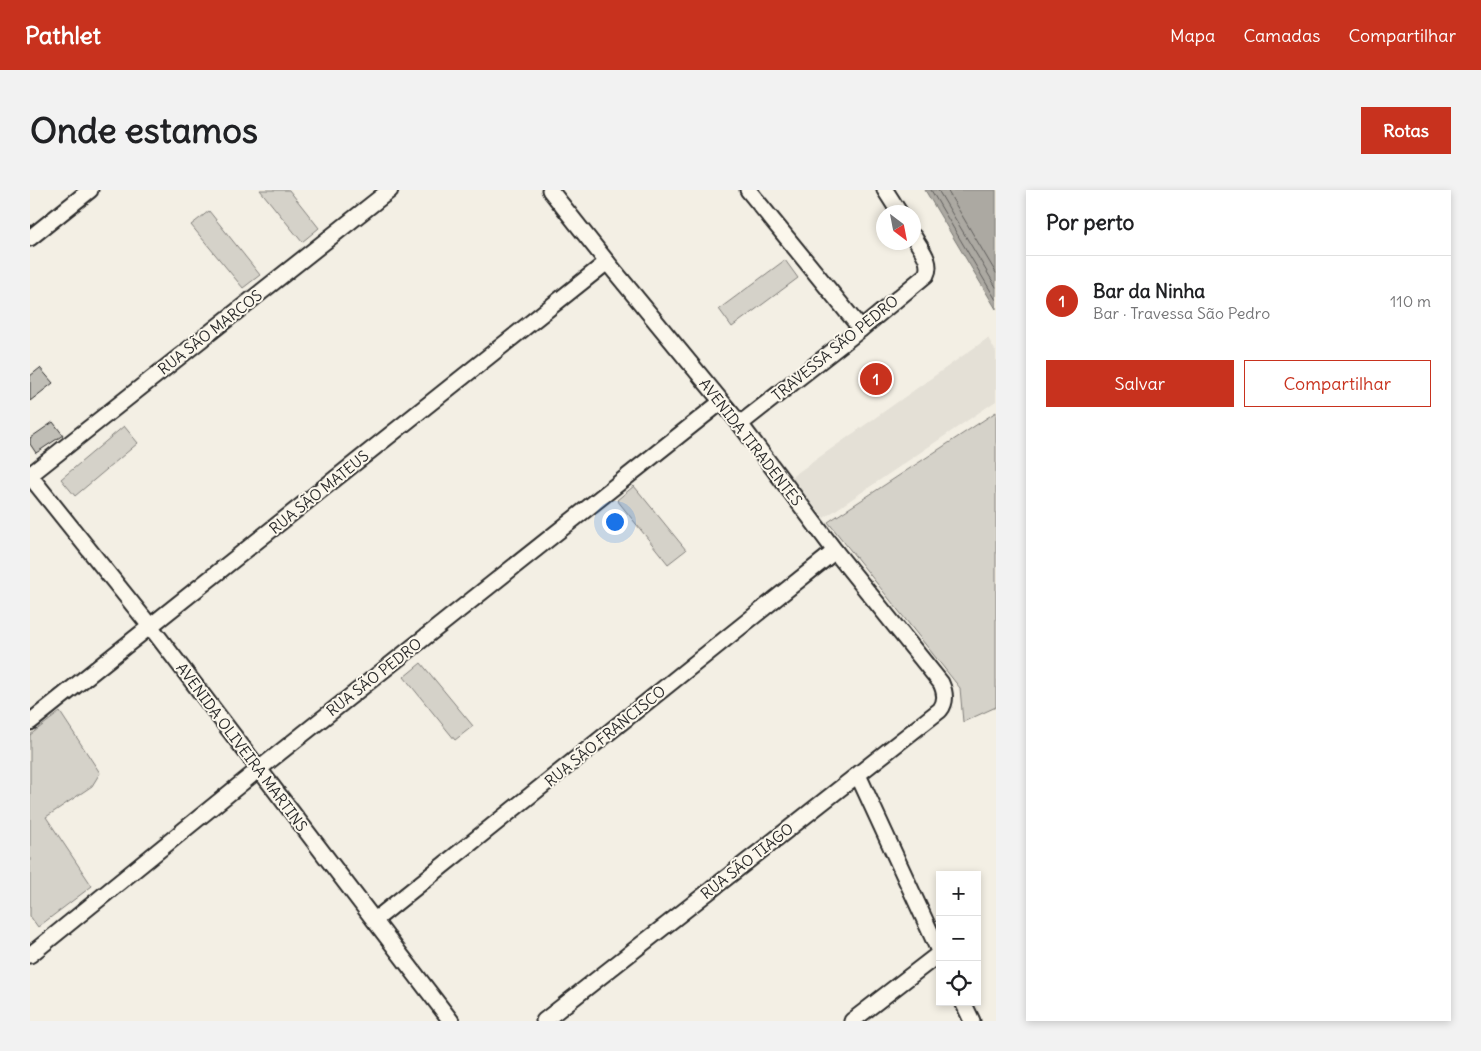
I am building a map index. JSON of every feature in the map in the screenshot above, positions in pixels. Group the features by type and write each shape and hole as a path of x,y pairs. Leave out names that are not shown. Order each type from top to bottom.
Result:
{"street":[{"path":"30,238 90,190"},
{"name":"RUA SÃO MARCOS","path":"30,475 390,190"},
{"name":"AVENIDA TIRADENTES","path":"550,190 740,424 835,551 941,683 945,698"},
{"path":"748,190 861,329"},
{"path":"885,190 895,205"},
{"name":"TRAVESSA SÃO PEDRO","path":"740,424 861,329 926,275 928,264 921,249"},
{"name":"RUA SÃO MATEUS","path":"30,722 607,262"},
{"name":"RUA SÃO PEDRO","path":"30,955 259,769 721,402"},
{"name":"AVENIDA OLIVEIRA MARTINS","path":"30,475 150,626 451,1021"},
{"name":"RUA SÃO FRANCISCO","path":"375,920 835,551"},
{"name":"RUA SÃO TIAGO","path":"544,1021 940,710 945,698"},
{"path":"858,775 936,944"},
{"path":"852,1021 936,956"},
{"path":"965,1006 972,1021"}],"shaded area":[{"path":"260,190 289,190 319,228 302,242"},
{"path":"209,211 260,275 243,288 191,225"},
{"path":"785,260 798,278 732,327 719,309"},
{"path":"988,338 996,352 996,401 824,518 790,478"},
{"path":"996,412 996,707 963,722 960,688 828,522"},
{"path":"124,426 138,443 75,496 61,479"},
{"path":"634,486 686,550 668,564 617,500"},
{"path":"421,663 473,726 455,740 404,677"},
{"path":"60,712 100,773 92,786 46,817 92,886 38,927 30,916 30,735"}],"water":[{"path":"925,190 996,190 996,309"}],"building":[{"path":"40,368 53,383 30,401 30,376"},
{"path":"53,422 63,435 36,453 30,444 30,438"}],"place":[{"name":"Bar da Ninha","path":"876,379"}]}
